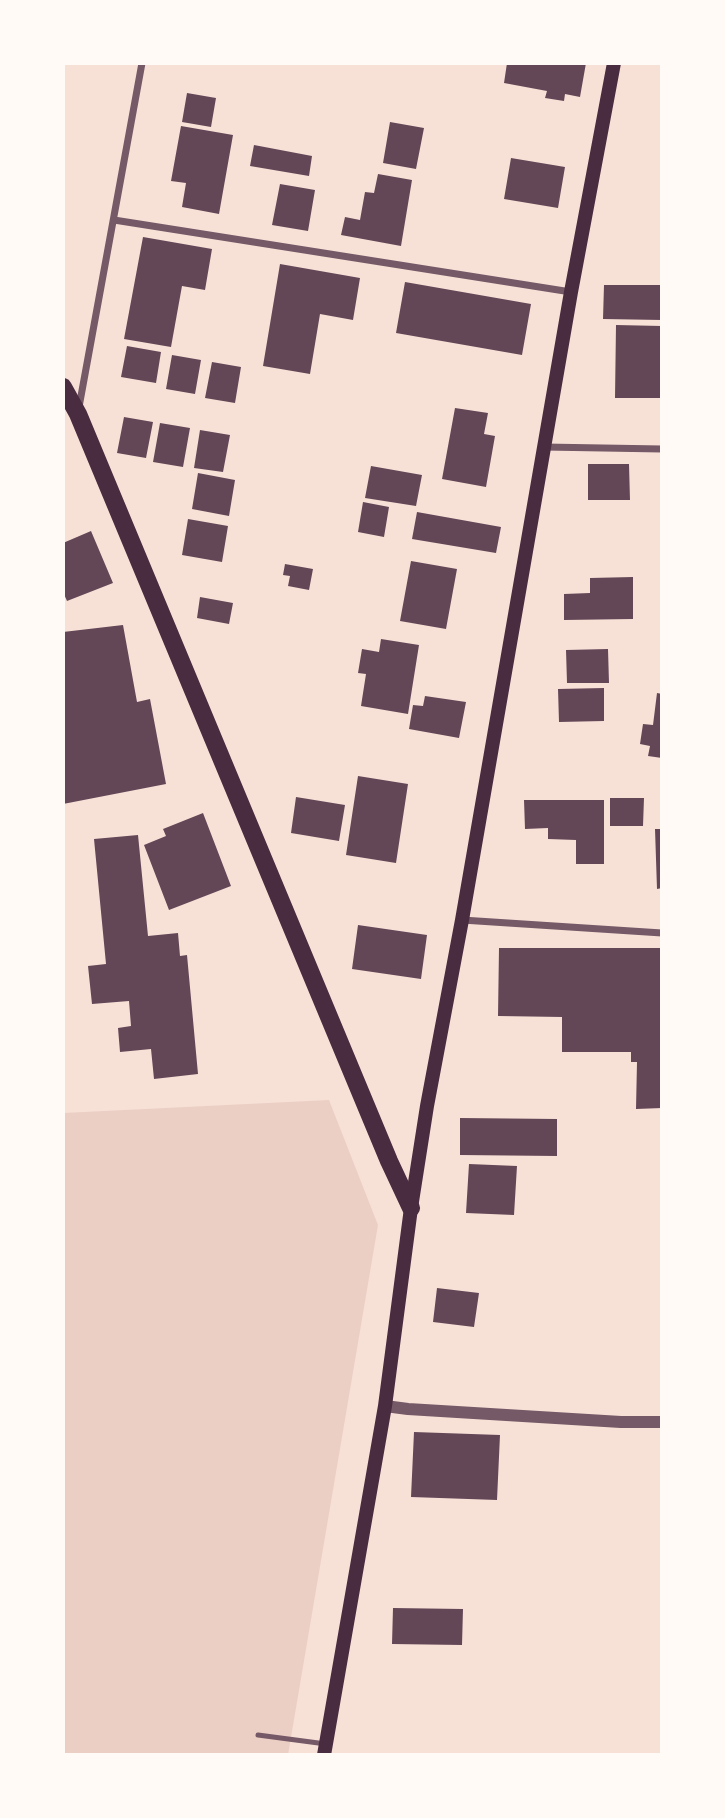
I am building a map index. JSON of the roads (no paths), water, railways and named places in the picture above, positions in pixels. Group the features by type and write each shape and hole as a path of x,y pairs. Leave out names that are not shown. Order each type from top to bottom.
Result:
{"main road":[{"path":"325,1749 385,1406 411,1208 430,1093 614,63"},
{"path":"63,387 78,414 411,1208"}],"street":[{"path":"78,414 142,63"},
{"path":"114,220 571,292"},
{"path":"544,447 662,449"},
{"path":"462,920 662,933"},
{"path":"385,1406 621,1422 662,1422"}],"lane":[{"path":"258,1735 325,1749"}]}
